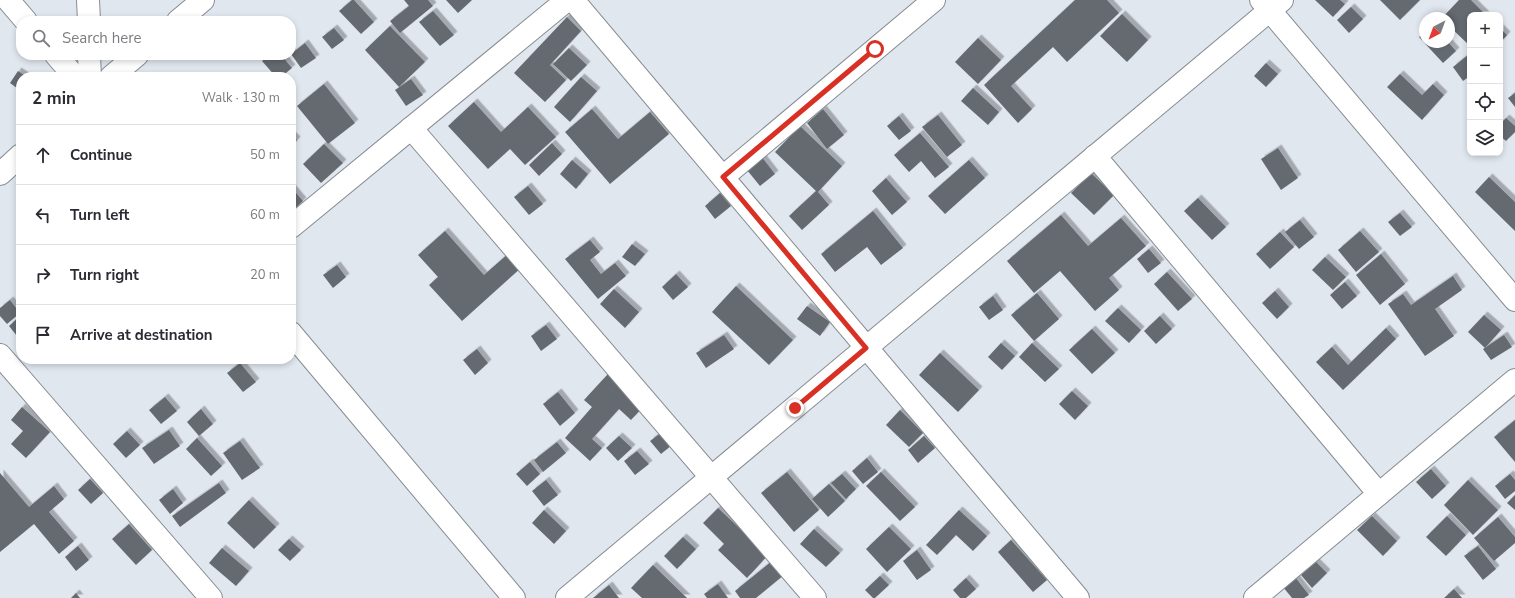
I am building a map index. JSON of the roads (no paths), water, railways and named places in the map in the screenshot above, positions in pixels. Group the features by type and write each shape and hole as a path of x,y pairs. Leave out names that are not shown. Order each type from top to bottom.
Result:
{"street":[{"path":"8,0 22,16"},
{"path":"88,0 89,16"},
{"path":"184,16 203,0"},
{"path":"296,223 567,0"},
{"path":"573,0 1078,598"},
{"path":"723,177 934,0"},
{"path":"567,598 1095,156 1271,3 1511,287"},
{"path":"60,60 71,72"},
{"path":"89,60 90,72"},
{"path":"117,72 131,60"},
{"path":"411,128 815,598"},
{"path":"1095,156 1379,494"},
{"path":"0,174 16,160"},
{"path":"296,339 514,598"},
{"path":"0,355 212,598"},
{"path":"1255,598 1515,380"}]}
